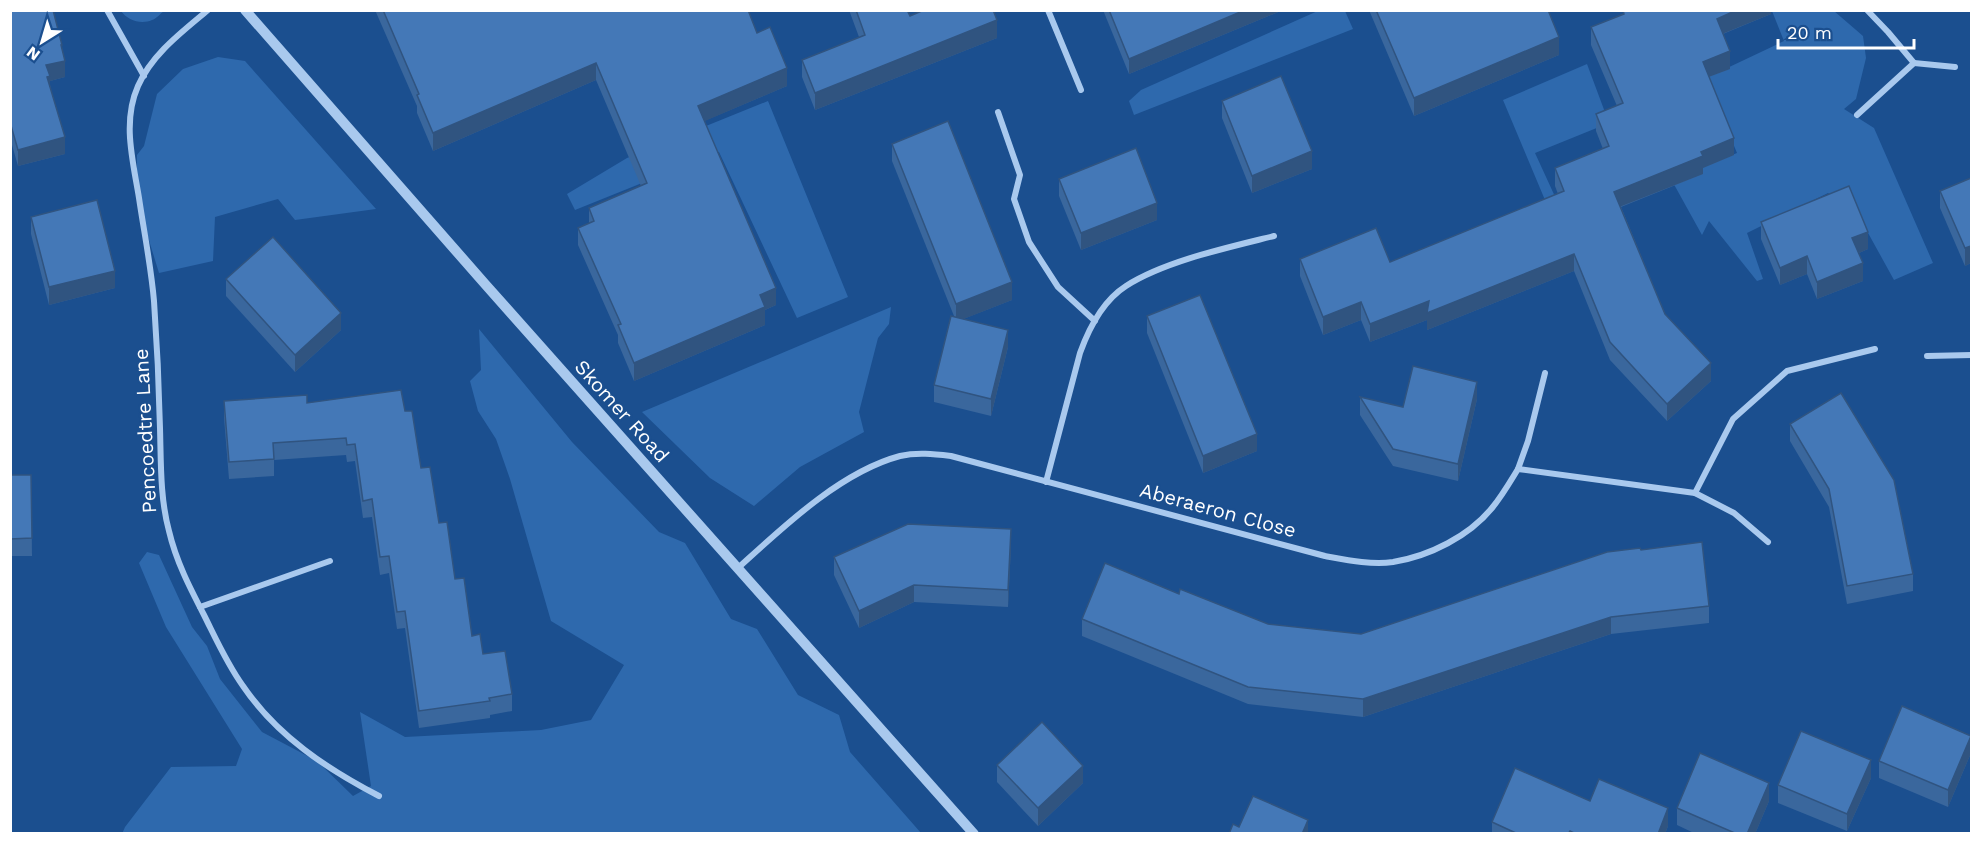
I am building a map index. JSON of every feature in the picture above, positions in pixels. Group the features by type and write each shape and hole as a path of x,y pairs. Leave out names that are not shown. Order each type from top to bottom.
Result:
{"street":[{"path":"107,10 144,76"},
{"name":"Pencoedtre Lane","path":"208,10 164,50 144,76 131,110 129,138 152,277 158,349 163,499 169,532 184,577 224,655 243,687 265,715 299,747 350,781 379,796"},
{"name":"Skomer Road","path":"246,10 737,569 974,834"},
{"path":"1048,10 1081,90"},
{"path":"1867,10 1914,63 1955,68"},
{"path":"1857,115 1914,63"},
{"path":"998,112 1020,175 1014,199 1029,242 1058,287 1095,321"},
{"path":"1046,482 1086,334 1108,302 1125,286 1148,274 1209,253 1274,236"},
{"path":"1695,493 1733,420 1787,371 1875,349"},
{"path":"1927,356 1971,355"},
{"name":"Aberaeron Close","path":"737,569 792,520 837,486 899,456 921,453 951,456 1325,556 1362,562 1393,562 1424,554 1450,543 1474,526 1493,507 1518,469 1528,441 1545,373"},
{"path":"1518,469 1695,493 1734,513 1768,542"},
{"path":"200,608 330,561"}],"shaded area":[{"path":"1320,10 1345,11 1353,29 1134,115 1129,101 1141,90"},
{"path":"121,11 164,11 154,19 139,22"},
{"path":"1772,11 1834,11 1863,36 1866,58 1856,99 1844,109 1874,128 1933,263 1894,280 1862,222 1828,193 1747,233 1763,279 1757,281 1709,221 1702,235 1671,179 1737,153 1706,78 1784,41"},
{"path":"218,57 245,61 376,209 295,220 278,199 215,217 213,261 159,273 137,201 137,155 144,146 157,94 183,69"},
{"path":"1587,64 1609,123 1535,153 1569,227 1558,231 1503,100"},
{"path":"768,101 848,297 797,318 719,152 575,210 567,194 627,158"},
{"path":"891,307 889,324 878,338 859,412 864,432 800,467 754,506 710,478 642,412"},
{"path":"479,329 572,442 659,532 685,543 731,619 757,629 798,695 839,715 850,752 921,833 122,834 171,767 236,766 242,749 166,627 139,563 147,552 159,555 192,627 207,646 220,679 262,732 317,761 353,796 371,786 360,712 405,737 541,730 591,720 624,665 551,621 510,479 496,439 478,411 470,381 481,370"}],"building":[{"path":"10,10 53,10 65,61 46,65 50,76 47,77 65,137 18,150 10,122"},
{"path":"383,10 748,10 757,33 770,27 787,68 698,106 776,288 760,295 765,307 634,363 618,325 621,324 578,228 594,221 589,208 647,183 596,63 433,133"},
{"path":"856,10 907,10 910,16 924,10 993,10 997,20 815,93 802,60 865,35"},
{"path":"1109,10 1245,10 1129,59"},
{"path":"1376,10 1548,10 1559,37 1414,98"},
{"path":"1623,10 1737,10 1717,19 1730,51 1703,62 1734,138 1701,152 1703,156 1614,192 1665,314 1711,363 1667,404 1610,342 1574,254 1427,313 1429,301 1370,324 1361,302 1323,317 1300,259 1376,228 1390,262 1564,191 1555,168 1609,146 1596,114 1623,103 1591,27 1624,14"},
{"path":"1281,76 1312,151 1252,176 1222,101"},
{"path":"948,121 1012,282 956,304 892,144"},
{"path":"1136,148 1157,203 1081,233 1059,179"},
{"path":"1971,178 1971,246 1965,248 1940,191"},
{"path":"1849,186 1868,232 1852,238 1863,263 1817,282 1807,256 1780,268 1761,222"},
{"path":"97,200 115,271 49,287 31,217"},
{"path":"273,237 341,313 295,355 226,279"},
{"path":"1200,295 1257,434 1203,456 1147,316"},
{"path":"951,316 1008,330 991,399 934,385"},
{"path":"1413,366 1477,382 1458,464 1393,449 1360,397 1403,407"},
{"path":"401,390 405,411 412,411 421,468 430,467 439,523 447,522 455,579 464,578 472,636 480,634 483,654 505,651 512,694 489,698 490,701 419,711 405,611 397,612 389,556 380,557 372,499 363,501 355,444 347,445 346,438 273,443 274,459 229,462 224,401 307,395 307,403"},
{"path":"1841,393 1894,480 1913,574 1847,586 1829,489 1790,424"},
{"path":"10,475 31,475 32,538 10,539"},
{"path":"908,524 1011,529 1008,590 914,585 859,611 834,557"},
{"path":"1702,542 1709,606 1611,617 1363,699 1248,687 1082,619 1105,563 1179,594 1180,589 1268,624 1361,634 1607,552"},
{"path":"1902,706 1971,736 1948,790 1879,761"},
{"path":"1042,722 1083,766 1038,808 997,765"},
{"path":"1801,731 1871,760 1847,814 1778,785"},
{"path":"1700,753 1769,783 1747,834 1737,834 1677,808"},
{"path":"1515,768 1590,801 1599,779 1668,808 1658,834 1576,834 1570,831 1568,834 1518,834 1492,822"},
{"path":"1253,796 1308,820 1302,834 1229,834 1233,824 1239,827"}]}
